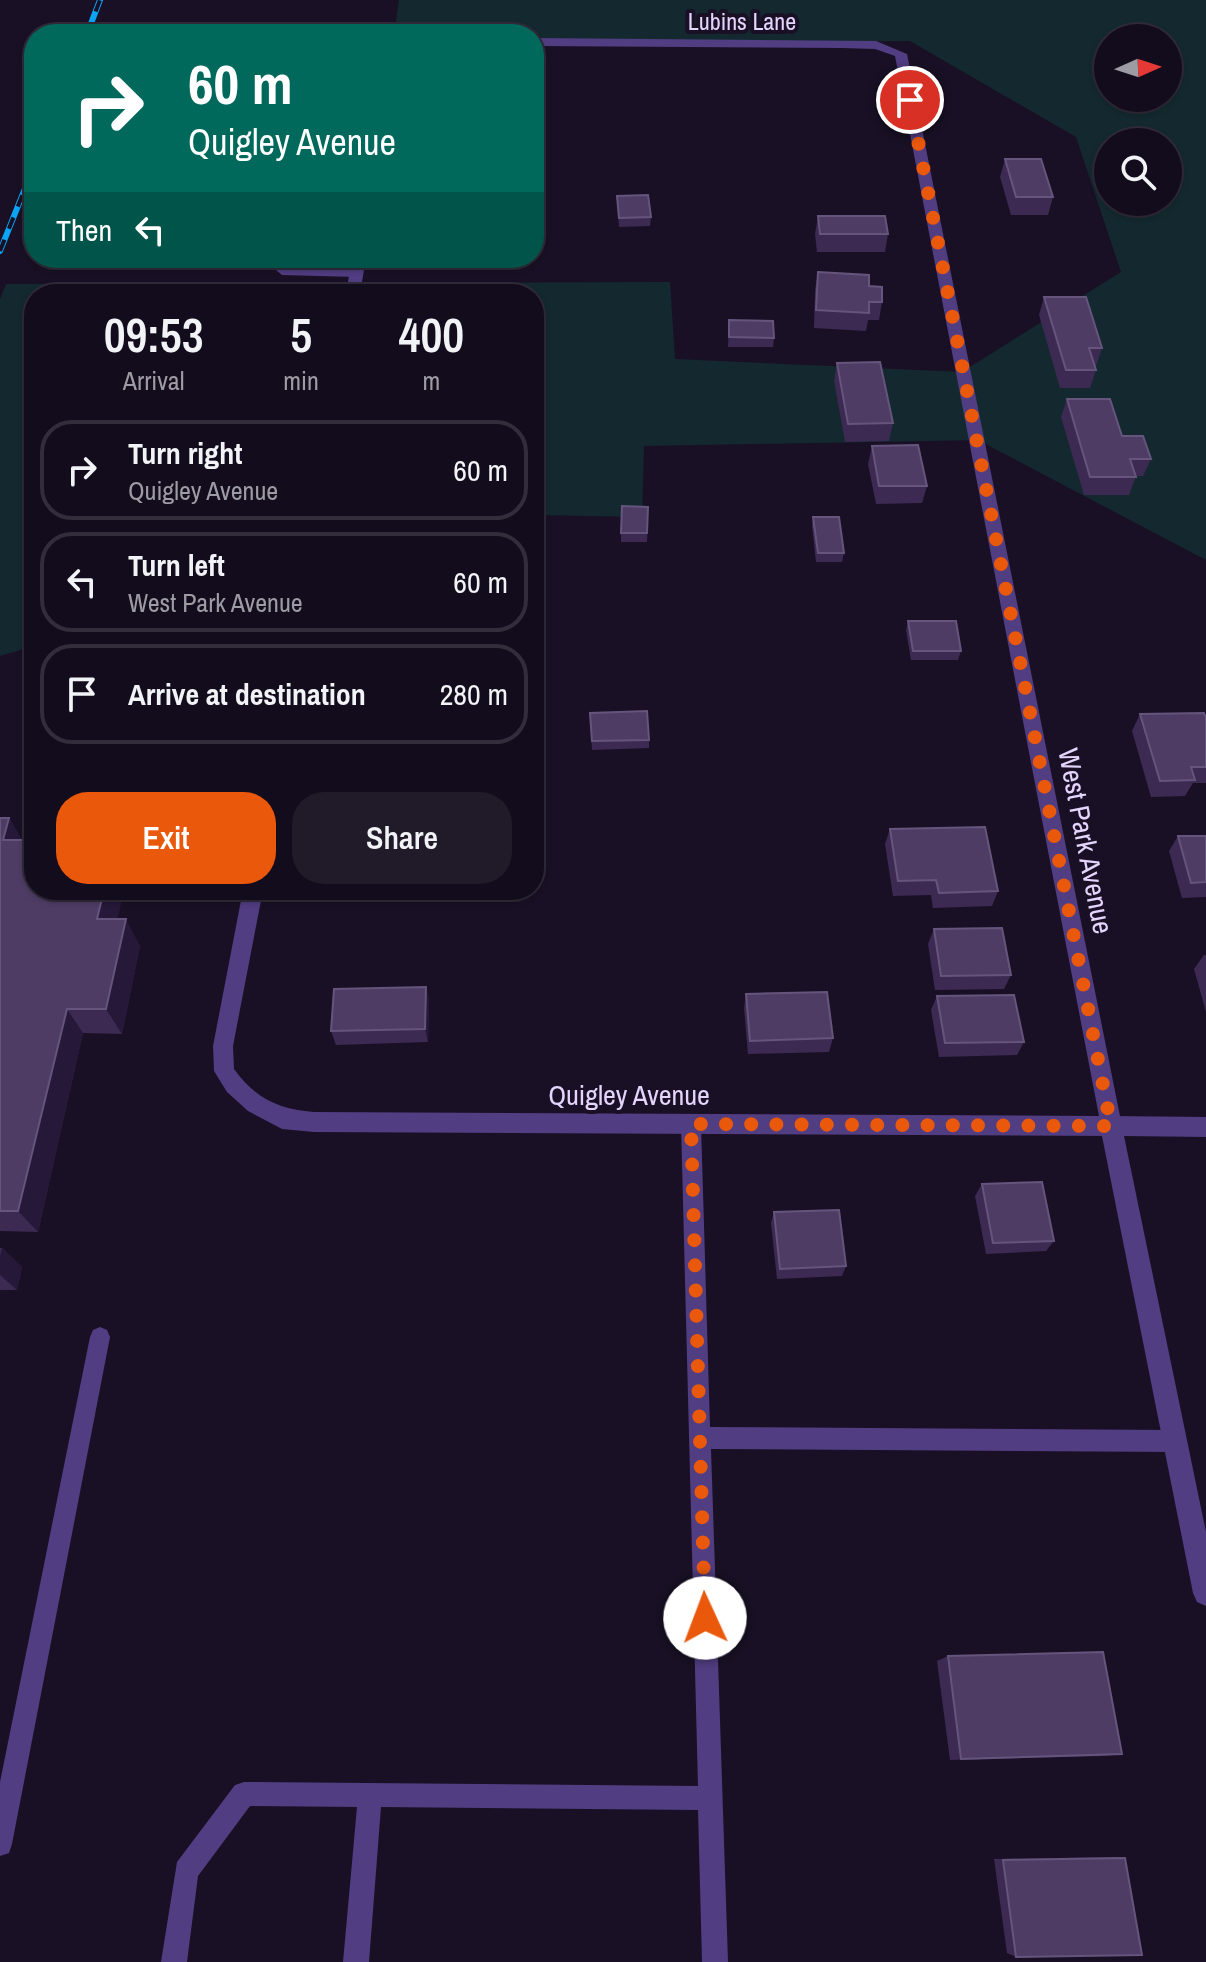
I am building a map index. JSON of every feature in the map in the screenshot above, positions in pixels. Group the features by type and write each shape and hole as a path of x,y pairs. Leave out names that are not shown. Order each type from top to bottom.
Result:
{"street":[{"name":"Lubins Lane","path":"544,42 876,45 901,54 910,100"},
{"name":"West Park Avenue","path":"910,100 1174,1441 1197,1504 1206,1593"},
{"name":"Quigley Avenue","path":"251,900 223,1046 224,1071 255,1104 282,1119 314,1122 1206,1127"}],"lane":[{"path":"279,268 282,271 328,268"},
{"path":"691,1124 715,1962"},
{"path":"0,1844 100,1337"},
{"path":"700,1438 1174,1441"},
{"path":"174,1962 186,1871 244,1794 710,1798"},
{"path":"356,1962 370,1795"}],"green space":[{"path":"399,0 1206,0 1206,560 978,440 644,446 642,517 544,515 544,284 24,284 24,649 0,656 0,299 6,284 670,282 675,359 962,372 1121,272 1102,216 1182,216 1182,128 1094,128 1094,191 1076,137 910,41 544,44 544,24 395,24"}],"building":[{"path":"1005,159 1041,159 1053,197 1016,197"},
{"path":"648,195 651,217 619,218 617,196"},
{"path":"818,216 885,216 888,234 820,234"},
{"path":"818,272 869,275 869,286 882,287 882,302 869,302 869,313 816,310"},
{"path":"1044,297 1086,297 1102,348 1089,348 1096,370 1066,370"},
{"path":"729,320 773,321 774,338 729,337"},
{"path":"880,362 893,423 848,424 837,363"},
{"path":"1067,399 1110,399 1122,436 1143,436 1151,459 1130,459 1136,477 1090,477"},
{"path":"918,445 927,486 879,486 872,446"},
{"path":"622,506 648,507 647,533 621,533"},
{"path":"813,517 839,517 844,553 818,553"},
{"path":"908,621 956,621 961,651 913,651"},
{"path":"647,711 649,740 592,741 590,713"},
{"path":"1204,713 1206,767 1191,767 1195,780 1160,781 1140,714"},
{"path":"0,818 9,818 3,840 24,840 24,900 102,900 97,919 126,919 106,1009 67,1009 18,1211 0,1211"},
{"path":"985,827 998,891 939,893 936,880 898,881 890,829"},
{"path":"1178,836 1206,836 1206,882 1191,883"},
{"path":"1002,928 1011,975 941,976 934,929"},
{"path":"426,987 425,1029 331,1031 334,989"},
{"path":"827,992 833,1038 750,1041 746,994"},
{"path":"1014,995 1024,1042 945,1043 937,996"},
{"path":"1042,1182 1054,1241 993,1243 982,1184"},
{"path":"839,1210 846,1266 780,1269 774,1212"},
{"path":"1103,1652 1122,1754 961,1759 948,1656"},
{"path":"1125,1858 1142,1955 1016,1957 1003,1860"}],"railway":[{"path":"91,24 100,0"},
{"path":"0,251 24,191"}],"route":[{"path":"705,1618 691,1124 1111,1126 910,100"}]}
